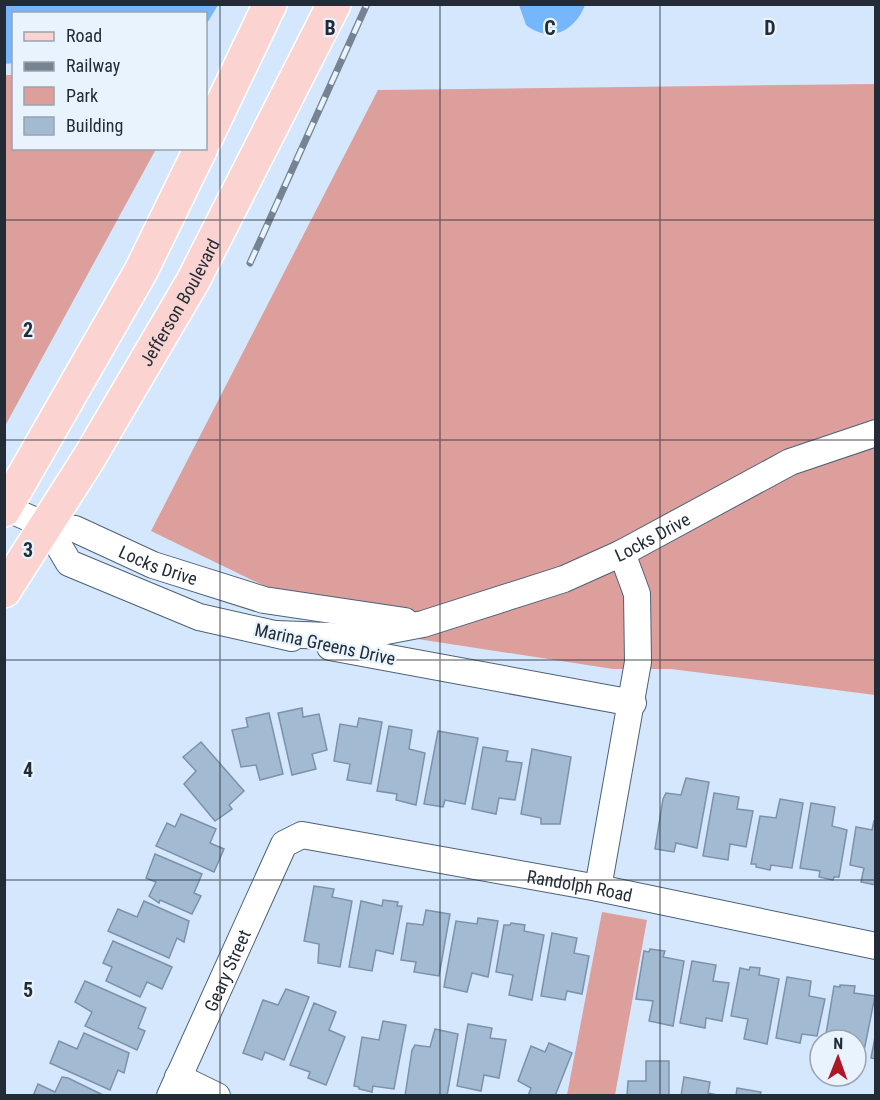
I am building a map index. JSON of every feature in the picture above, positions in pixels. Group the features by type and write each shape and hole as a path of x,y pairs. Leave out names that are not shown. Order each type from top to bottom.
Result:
{"main road":[{"name":"Jefferson Boulevard","path":"4,591 47,526 193,281 334,4"},
{"path":"207,136 267,12"},
{"path":"5,508 141,272 200,150"}],"street":[{"name":"Locks Drive","path":"276,634 355,637 423,624 564,579 622,553 789,462 876,433"},
{"name":"Locks Drive","path":"5,508 47,526 75,529 153,565 264,600 423,624"},
{"name":"Marina Greens Drive","path":"47,526 69,563 199,617 348,651 633,703"},
{"path":"598,888 633,703 638,662 637,594 622,553"},
{"name":"Randolph Road","path":"284,844 302,835 598,888 876,946"},
{"name":"Geary Street","path":"174,1086 284,844"},
{"path":"174,1086 217,1095"}],"green space":[{"path":"4,75 12,75 12,150 155,150 5,426"},
{"path":"875,84 875,695 671,669 613,669 353,629 151,531 378,90"},
{"path":"602,912 647,920 615,1095 567,1095"}],"water":[{"path":"5,4 218,4 207,23 207,12 12,12 12,63 5,64"},
{"path":"519,4 585,5 581,14 568,28 553,34 544,34 526,25"}],"building":[{"path":"302,708 303,717 319,714 327,750 312,754 316,769 292,775 278,713"},
{"path":"269,713 283,774 260,780 256,765 241,767 232,730 248,727 246,718"},
{"path":"359,718 382,722 371,784 347,780 350,764 334,761 340,724 357,727"},
{"path":"389,726 412,730 409,749 425,753 416,805 396,800 397,794 377,791"},
{"path":"438,731 478,738 465,804 445,800 443,807 424,804"},
{"path":"201,742 244,791 229,805 232,809 215,821 184,784 196,771 183,757"},
{"path":"483,747 508,751 506,761 522,763 515,800 499,798 496,814 472,809"},
{"path":"532,749 571,757 560,824 541,824 541,818 521,814"},
{"path":"686,778 709,782 697,848 676,843 674,852 655,849 663,799 666,793 681,795"},
{"path":"714,793 739,797 737,809 753,811 746,847 730,844 728,860 703,856"},
{"path":"780,799 803,803 792,868 771,865 770,870 756,867 756,864 751,864 760,816 776,818"},
{"path":"811,803 835,807 832,826 847,830 839,877 834,877 833,880 819,877 820,871 800,868"},
{"path":"181,814 216,829 210,843 224,849 214,872 156,846 167,823 175,827"},
{"path":"874,821 876,821 876,885 861,882 864,868 850,865 856,827 872,830"},
{"path":"155,854 202,874 194,893 201,896 192,914 160,900 159,903 149,896 156,882 146,878"},
{"path":"314,886 334,889 332,897 352,901 340,967 318,963 319,944 304,941"},
{"path":"383,900 398,902 397,906 402,906 393,954 376,950 372,971 349,967 361,901 382,906"},
{"path":"144,901 189,921 184,942 177,938 169,958 108,931 118,909 137,917"},
{"path":"426,910 450,914 439,976 414,972 416,962 401,960 407,923 423,925"},
{"path":"478,918 498,921 488,977 472,973 467,992 444,987 456,921 477,924"},
{"path":"511,923 525,925 524,931 544,935 532,1000 509,995 513,975 496,972 504,925"},
{"path":"552,933 577,938 574,953 589,956 582,994 567,991 565,1000 541,996"},
{"path":"113,941 172,967 162,989 147,982 140,997 106,981 112,967 103,963"},
{"path":"650,949 665,951 663,957 684,961 673,1026 649,1021 653,1001 636,999 644,951 649,952"},
{"path":"692,961 716,965 713,981 729,983 722,1021 706,1018 705,1028 680,1023"},
{"path":"750,967 760,968 759,975 779,979 767,1044 744,1039 748,1019 731,1016 740,968 749,970"},
{"path":"787,977 811,981 809,996 825,999 819,1028 808,1028 808,1035 802,1034 800,1043 776,1038"},
{"path":"85,981 146,1008 138,1028 145,1031 137,1050 85,1026 92,1012 75,1002"},
{"path":"840,985 855,986 854,993 875,996 868,1031 868,1028 827,1028 834,986 840,987"},
{"path":"286,989 309,997 284,1060 265,1052 262,1060 243,1053 263,1000 278,1005"},
{"path":"314,1003 336,1012 329,1030 345,1037 326,1085 308,1078 310,1072 290,1065"},
{"path":"383,1021 406,1025 394,1089 373,1086 372,1092 359,1089 354,1086 362,1037 379,1040"},
{"path":"468,1024 492,1028 490,1038 506,1040 499,1078 484,1075 481,1091 457,1086"},
{"path":"435,1029 458,1034 447,1096 405,1096 412,1050 415,1045 430,1047"},
{"path":"876,1032 876,1059 871,1058"},
{"path":"84,1033 129,1053 124,1073 118,1070 110,1090 50,1063 59,1041 77,1049"},
{"path":"549,1043 572,1053 555,1096 528,1096 531,1088 518,1081 531,1046 545,1052"},
{"path":"646,1061 669,1061 669,1096 627,1096 628,1081 646,1081"},
{"path":"62,1077 105,1096 33,1096 38,1084 55,1092"},
{"path":"684,1077 710,1082 708,1093 722,1096 681,1096"},
{"path":"737,1088 761,1092 760,1096 736,1096"}],"railway":[{"path":"250,263 367,4"}]}
